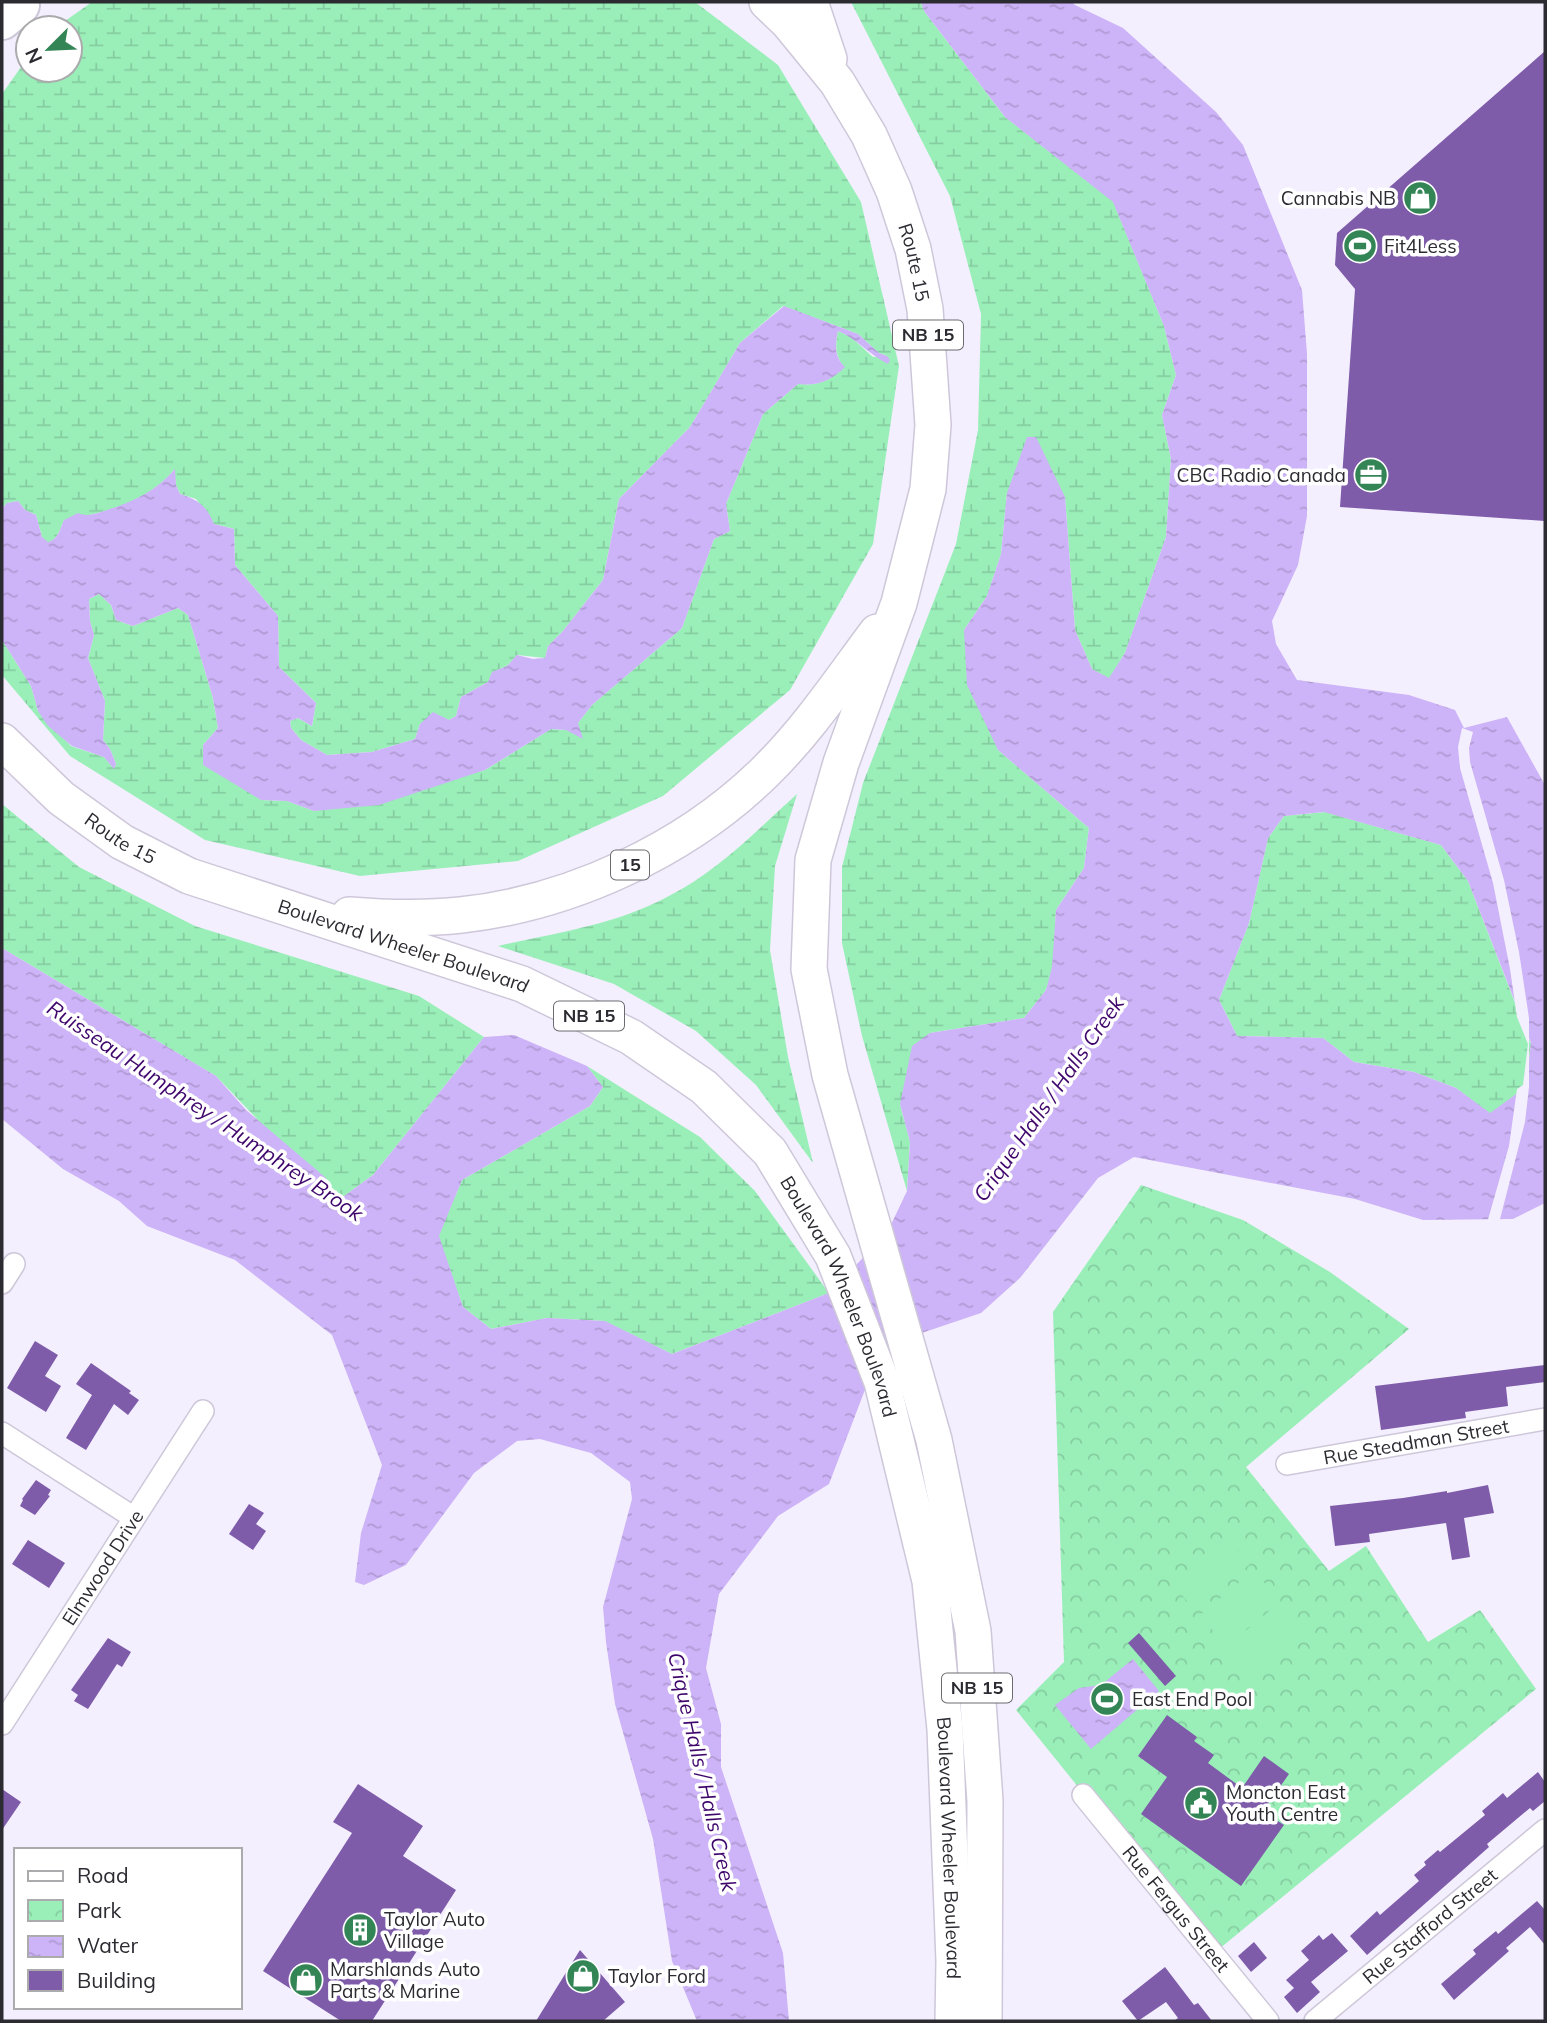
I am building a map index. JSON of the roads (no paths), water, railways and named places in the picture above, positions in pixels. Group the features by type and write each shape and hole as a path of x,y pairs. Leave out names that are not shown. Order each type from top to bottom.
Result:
{"highway":[{"name":"Route 15","path":"767,2 788,22 837,82 869,135 894,191 913,249 925,309 932,438 928,489 899,603"},
{"name":"NB 15","path":"810,2 837,82"},
{"name":"15","path":"260,900 340,915 394,919 462,915 528,903 593,882 630,865 712,817 764,774 810,724 899,603"},
{"name":"Boulevard Wheeler Boulevard","path":"899,603 841,762 813,860 809,969 830,1075 914,1362 934,1440 973,1631 985,1801 984,2021"},
{"name":"Route 15","path":"2,741 61,798 122,842 189,876 260,900"},
{"name":"Boulevard Wheeler Boulevard","path":"260,900 522,984 631,1037 704,1087 770,1152 833,1256 882,1382 930,1581 945,1729 954,1961 953,2021"}],"street":[{"path":"2,1283 14,1264"},
{"name":"Elmwood Drive","path":"2,1724 8,1701 203,1411"},
{"name":"Rue Steadman Street","path":"1287,1464 1543,1425"},
{"path":"2,1433 133,1517"},
{"name":"Rue Fergus Street","path":"1083,1795 1268,2021"},
{"name":"Rue Stafford Street","path":"1315,2021 1545,1830"}],"water":[{"path":"921,2 1072,2 1123,28 1216,112 1243,145 1302,290 1307,354 1307,516 1298,565 1272,621 1276,644 1297,680 1409,695 1455,710 1464,728 1507,717 1545,785 1545,1203 1513,1219 1423,1220 1355,1199 1134,1157 1098,1178 1020,1278 981,1313 892,1343 871,1374 829,1484 778,1516 719,1594 706,1668 721,1724 721,1767 783,1953 789,2021 697,2021 672,1961 653,1839 615,1704 606,1642 603,1607 632,1499 630,1482 591,1453 540,1439 517,1441 474,1473 406,1565 364,1585 355,1582 361,1533 382,1465 332,1335 235,1260 147,1226 119,1201 63,1169 2,1119 2,948 216,1076 246,1110 326,1178 336,1202 373,1175 484,1037 514,1035 587,1066 603,1087 590,1106 462,1180 439,1236 463,1307 491,1329 547,1318 605,1321 672,1354 829,1293 887,1233 907,1191 910,1142 900,1104 912,1046 930,1033 1024,1018 1046,990 1052,967 1056,910 1084,868 1089,828 998,750 967,685 964,630 987,596 1001,554 1007,493 1027,437 1036,437 1065,497 1075,630 1092,669 1109,678 1125,653 1166,537 1171,459 1162,415 1176,375 1164,326 1113,202 1005,117 924,11","holes":["1324,812 1441,845 1468,881 1531,1043 1526,1087 1490,1113 1456,1088 1414,1072 1354,1062 1323,1038 1237,1036 1219,1000 1249,923 1268,838 1284,816"]},
{"path":"784,306 858,334 890,360 888,364 838,331 836,350 845,367 824,382 798,384 763,414 726,504 730,531 714,539 682,628 592,705 578,723 583,739 566,730 551,729 485,770 379,805 314,811 287,801 261,800 203,765 203,745 218,728 213,698 188,615 178,608 133,626 116,620 111,605 99,594 89,599 94,635 88,658 105,701 103,740 116,764 114,769 104,757 72,746 48,726 38,711 31,686 2,640 2,509 7,503 18,501 25,510 36,515 42,537 48,542 56,537 64,520 78,513 94,514 134,500 160,484 175,469 176,485 180,494 201,504 214,524 234,529 235,565 278,616 279,667 316,703 312,726 298,718 290,721 291,728 301,740 327,755 372,752 415,739 420,724 433,712 449,720 456,716 461,697 488,682 492,672 507,666 517,655 533,659 545,658 548,646 603,580 619,499 690,427 740,343"},
{"name":"East End Pool","path":"1133,1659 1159,1691 1091,1749 1055,1705 1079,1688 1101,1685"}],"place":[{"name":"Cannabis NB","path":"1420,198"},
{"name":"Fit4Less","path":"1360,246"},
{"name":"CBC Radio Canada","path":"1371,475"},
{"name":"East End Pool","path":"1107,1699"},
{"name":"Moncton East Youth Centre","path":"1201,1803"},
{"name":"Taylor Auto Village","path":"360,1930"},
{"name":"Taylor Ford","path":"583,1976"},
{"name":"Marshlands Auto Parts & Marine","path":"306,1980"}],"water label":[{"name":"Crique Halls / Halls Creek","path":"1049,1099"},
{"name":"Ruisseau Humphrey / Humphrey Brook","path":"205,1111"},
{"name":"Crique Halls / Halls Creek","path":"702,1772"}]}
